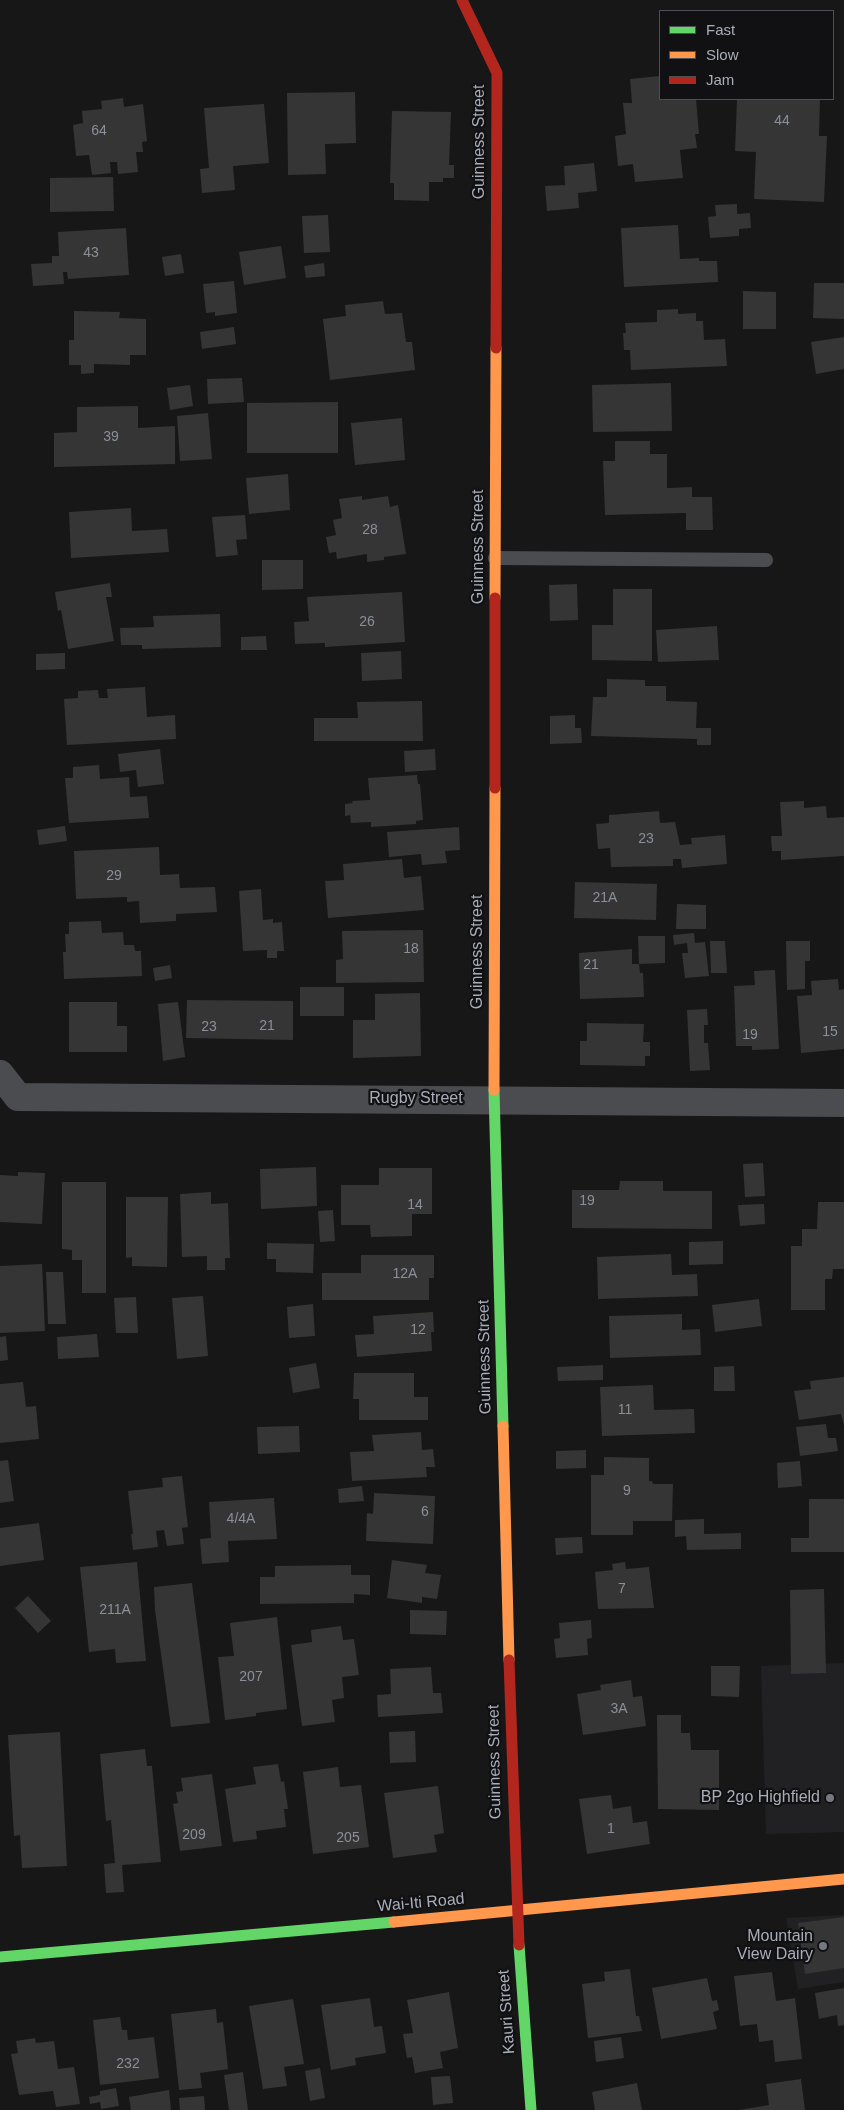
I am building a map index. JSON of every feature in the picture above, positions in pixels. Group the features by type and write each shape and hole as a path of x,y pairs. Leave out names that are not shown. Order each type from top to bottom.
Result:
{"street":[{"name":"Guinness Street","path":"462,0 497,73 494,1099 516,1911"},
{"name":"Rugby Street","path":"0,1074 18,1097 844,1103"},
{"name":"Wai-Iti Road","path":"0,1956 516,1911 844,1879"},
{"name":"Kauri Street","path":"516,1911 531,2110"}],"lane":[{"path":"495,558 766,560"}],"shaded area":[{"path":"844,1663 844,1832 766,1834 761,1666"},
{"name":"Mountain View Dairy","path":"844,1915 844,1982 798,1989 786,1918"}],"building":[{"path":"659,76 659,100 696,100 699,134 695,134 697,148 680,150 683,178 635,182 633,164 618,166 615,136 626,134 623,103 632,103 630,79"},
{"path":"355,92 356,143 325,144 326,174 288,175 287,93"},
{"path":"123,98 124,107 143,104 147,141 142,142 143,152 136,152 138,172 118,174 117,162 110,162 111,173 92,175 89,155 76,156 73,125 83,123 82,111 102,109 101,101"},
{"path":"737,100 820,100 819,136 827,136 824,202 754,199 756,152 735,151"},
{"path":"264,104 269,163 233,166 235,190 202,193 200,169 209,168 204,108"},
{"path":"392,111 451,112 449,165 454,165 454,178 443,178 443,182 429,182 429,201 394,200 394,183 390,183"},
{"path":"594,163 597,191 578,193 579,208 547,211 545,186 565,185 564,166"},
{"path":"113,177 114,211 50,212 50,178"},
{"path":"737,204 737,214 750,213 751,228 739,229 739,236 710,238 708,217 716,216 715,205"},
{"path":"328,215 330,252 304,253 302,216"},
{"path":"678,225 680,259 699,258 699,261 717,261 718,282 624,287 621,228"},
{"path":"126,228 129,275 68,279 67,272 63,272 64,284 33,286 31,264 52,263 52,256 59,256 58,232"},
{"path":"281,246 286,278 244,285 239,252"},
{"path":"181,254 184,273 165,276 162,257"},
{"path":"324,263 325,276 306,278 304,266"},
{"path":"234,281 237,313 215,316 215,312 206,313 203,284"},
{"path":"814,283 844,283 844,319 813,318"},
{"path":"743,291 776,292 776,329 743,329"},
{"path":"383,301 385,314 402,313 406,342 412,342 415,370 330,380 323,319 346,316 345,305"},
{"path":"678,309 678,314 696,313 696,321 703,321 704,340 725,339 727,366 631,370 630,350 624,350 623,333 626,333 625,323 657,322 657,310"},
{"path":"74,311 120,312 119,318 146,319 146,355 130,355 130,365 94,364 94,373 81,374 81,365 69,365 69,340 74,340"},
{"path":"234,327 236,344 202,349 200,332"},
{"path":"844,337 844,369 816,374 811,342"},
{"path":"242,378 244,402 208,404 207,379"},
{"path":"671,383 672,431 593,432 592,385"},
{"path":"190,385 193,406 170,410 167,388"},
{"path":"338,402 338,453 247,453 247,403"},
{"path":"138,406 138,428 175,426 175,464 54,467 54,433 77,432 77,407"},
{"path":"208,413 212,459 180,461 177,416"},
{"path":"402,418 405,460 355,465 351,423"},
{"path":"615,441 650,441 650,454 667,454 667,488 692,487 692,497 712,497 713,530 686,530 686,513 605,515 603,461 615,461"},
{"path":"288,474 290,510 249,514 246,478"},
{"path":"362,496 362,500 388,496 390,507 398,505 406,554 367,562 367,554 337,559 336,552 329,553 326,537 336,535 333,520 342,518 339,499"},
{"path":"131,508 132,531 167,529 169,552 71,558 69,512"},
{"path":"245,515 247,539 236,540 238,555 216,557 212,517"},
{"path":"262,560 303,560 303,589 262,590"},
{"path":"110,583 112,597 106,597 114,641 68,649 61,610 58,611 55,592"},
{"path":"577,584 578,620 550,621 549,585"},
{"path":"613,589 652,589 652,661 592,660 592,625 613,625"},
{"path":"402,592 405,642 325,647 325,643 295,644 294,622 309,621 307,597"},
{"path":"220,614 221,647 142,649 142,645 121,645 120,628 154,627 153,616"},
{"path":"717,626 719,660 658,662 656,630"},
{"path":"266,636 267,650 241,650 241,637"},
{"path":"401,651 402,679 362,681 361,653"},
{"path":"65,653 65,669 36,670 36,654"},
{"path":"607,679 645,680 645,686 666,686 666,701 697,702 696,728 711,728 711,745 697,745 697,739 591,736 593,697 607,697"},
{"path":"145,687 147,717 175,715 176,739 67,745 64,699 78,698 78,691 98,690 99,698 108,698 107,689"},
{"path":"422,701 423,741 314,741 314,718 358,718 357,702"},
{"path":"575,715 575,728 581,728 582,743 550,744 550,716"},
{"path":"160,749 164,784 138,787 136,770 120,772 118,754"},
{"path":"435,749 436,770 405,772 404,751"},
{"path":"99,765 100,779 129,777 130,797 147,796 149,818 69,823 65,778 73,778 73,767"},
{"path":"417,775 418,784 420,784 423,820 416,821 416,824 371,827 371,822 351,823 350,815 345,816 345,804 353,803 352,801 370,800 368,778"},
{"path":"804,801 804,808 826,806 827,818 844,817 844,856 781,860 781,851 772,851 771,836 782,836 780,802"},
{"path":"659,811 660,823 675,822 680,845 692,844 691,838 725,835 727,864 682,868 681,859 673,859 673,866 611,867 610,848 598,849 596,824 609,823 609,815"},
{"path":"65,826 67,841 39,845 37,830"},
{"path":"459,827 460,850 445,851 447,863 422,865 421,854 389,857 387,832"},
{"path":"159,847 160,875 179,874 180,888 215,887 217,912 176,914 176,921 140,923 139,901 127,902 127,897 76,899 74,851"},
{"path":"402,859 404,878 421,876 424,910 328,918 325,881 344,880 343,864"},
{"path":"575,882 657,884 656,920 574,918"},
{"path":"261,889 263,920 273,919 273,923 282,922 284,951 277,951 277,958 267,958 267,950 243,951 239,891"},
{"path":"677,904 706,905 706,929 676,929"},
{"path":"101,921 102,933 123,932 124,945 134,945 135,951 141,951 142,976 64,979 63,952 66,952 65,934 69,934 69,922"},
{"path":"423,930 424,982 336,983 336,960 343,959 342,931"},
{"path":"694,933 695,943 705,942 709,976 685,978 682,953 688,953 687,943 674,945 673,935"},
{"path":"638,936 665,936 665,963 639,964"},
{"path":"710,941 725,941 727,973 711,973"},
{"path":"786,941 810,941 810,961 805,961 805,989 787,990"},
{"path":"632,949 632,964 639,964 640,973 643,973 644,997 580,999 579,953"},
{"path":"170,965 172,978 155,981 153,968"},
{"path":"775,970 779,1049 752,1050 752,1046 736,1046 734,986 755,985 754,971"},
{"path":"838,979 839,990 844,989 844,1049 801,1053 797,996 812,995 811,981"},
{"path":"300,987 344,987 344,1016 300,1016"},
{"path":"420,993 421,1056 353,1058 353,1020 375,1020 375,994"},
{"path":"187,1000 293,1001 293,1040 186,1038"},
{"path":"69,1002 117,1002 117,1026 127,1026 127,1052 69,1052"},
{"path":"178,1002 185,1057 163,1061 158,1004"},
{"path":"707,1009 708,1025 704,1025 704,1043 708,1043 710,1070 690,1071 687,1010"},
{"path":"587,1023 644,1024 643,1042 650,1042 650,1056 645,1056 645,1066 580,1065 580,1041 587,1041"},
{"path":"763,1163 765,1196 745,1197 743,1164"},
{"path":"316,1167 317,1206 261,1209 260,1169"},
{"path":"379,1168 432,1168 432,1214 412,1214 412,1236 371,1237 370,1225 341,1225 341,1185 379,1185"},
{"path":"18,1172 45,1173 42,1224 0,1222 0,1175 18,1176"},
{"path":"620,1181 663,1181 663,1191 712,1191 712,1229 572,1228 572,1190 619,1190"},
{"path":"62,1182 106,1182 106,1293 82,1293 82,1260 72,1260 72,1250 62,1249"},
{"path":"211,1192 211,1204 228,1203 230,1258 225,1258 225,1270 207,1270 207,1256 182,1257 180,1194"},
{"path":"126,1197 168,1197 167,1267 132,1266 132,1257 126,1258"},
{"path":"818,1202 844,1202 844,1269 833,1269 832,1279 825,1279 825,1310 791,1310 791,1246 802,1246 802,1229 817,1229"},
{"path":"764,1204 765,1224 740,1226 738,1205"},
{"path":"333,1210 335,1241 320,1242 318,1211"},
{"path":"723,1241 723,1264 689,1265 689,1242"},
{"path":"267,1243 314,1244 313,1273 276,1272 276,1259 267,1259"},
{"path":"671,1254 672,1275 697,1274 698,1296 598,1299 597,1257"},
{"path":"361,1255 434,1255 434,1278 429,1278 429,1300 322,1300 322,1273 361,1273"},
{"path":"42,1264 45,1331 0,1333 0,1266"},
{"path":"46,1272 63,1272 66,1324 48,1324"},
{"path":"203,1296 208,1356 177,1359 172,1298"},
{"path":"136,1297 138,1333 116,1333 114,1298"},
{"path":"759,1299 762,1326 715,1332 712,1305"},
{"path":"313,1304 315,1336 289,1338 287,1307"},
{"path":"433,1312 434,1332 431,1332 432,1351 357,1357 355,1335 374,1334 373,1316"},
{"path":"682,1314 682,1330 700,1329 701,1355 610,1358 609,1316"},
{"path":"97,1334 99,1357 58,1359 57,1337"},
{"path":"6,1336 8,1360 0,1361 0,1337"},
{"path":"316,1363 320,1388 293,1393 289,1368"},
{"path":"603,1365 603,1380 558,1381 557,1367"},
{"path":"734,1366 735,1391 714,1391 714,1367"},
{"path":"354,1373 414,1373 414,1397 428,1397 428,1420 359,1420 359,1399 353,1399"},
{"path":"844,1377 844,1425 841,1414 799,1420 794,1391 811,1389 810,1381"},
{"path":"23,1382 26,1407 36,1406 39,1439 0,1443 0,1384"},
{"path":"653,1385 654,1410 694,1409 695,1433 602,1436 600,1387"},
{"path":"826,1424 828,1438 836,1438 838,1451 800,1456 796,1427"},
{"path":"299,1426 300,1452 258,1454 257,1427"},
{"path":"421,1432 422,1450 433,1449 435,1467 426,1467 427,1477 352,1481 350,1452 374,1451 372,1435"},
{"path":"586,1450 586,1468 556,1469 556,1451"},
{"path":"604,1457 649,1458 649,1481 652,1481 653,1484 673,1484 672,1521 633,1521 633,1535 591,1535 591,1475 604,1475"},
{"path":"8,1460 14,1501 0,1503 0,1461"},
{"path":"800,1461 802,1486 778,1488 777,1463"},
{"path":"182,1476 188,1527 182,1528 184,1544 167,1546 164,1530 156,1531 158,1547 133,1550 128,1491 163,1487 162,1478"},
{"path":"362,1486 364,1501 339,1503 338,1489"},
{"path":"374,1493 435,1496 433,1544 366,1541 367,1513 373,1514"},
{"path":"274,1498 277,1539 228,1541 229,1562 202,1564 200,1539 211,1538 209,1502"},
{"path":"809,1499 844,1499 844,1552 791,1552 791,1538 809,1538"},
{"path":"704,1519 704,1534 741,1533 741,1549 687,1550 686,1536 675,1537 675,1520"},
{"path":"39,1523 44,1560 0,1566 0,1528"},
{"path":"582,1537 583,1553 556,1555 555,1538"},
{"path":"392,1560 427,1565 425,1573 441,1575 437,1599 422,1597 422,1603 387,1598"},
{"path":"137,1562 146,1661 116,1663 115,1649 89,1652 80,1567"},
{"path":"625,1562 626,1569 649,1567 654,1608 598,1609 595,1572 613,1570 612,1564"},
{"path":"351,1565 351,1575 370,1575 370,1595 354,1594 354,1603 260,1604 260,1577 275,1577 275,1566"},
{"path":"192,1583 210,1723 171,1727 155,1610 154,1587"},
{"path":"824,1589 826,1673 791,1674 790,1590"},
{"path":"28,1596 51,1621 38,1633 15,1608"},
{"path":"410,1610 447,1611 446,1635 410,1634"},
{"path":"277,1617 287,1709 225,1720 218,1657 234,1656 230,1623"},
{"path":"591,1620 592,1638 587,1639 588,1655 556,1658 554,1639 560,1638 559,1623"},
{"path":"341,1626 343,1640 354,1639 359,1675 342,1677 344,1698 332,1700 335,1722 302,1726 291,1645 312,1642 311,1630"},
{"path":"711,1666 740,1666 739,1697 711,1696"},
{"path":"431,1667 433,1693 441,1693 443,1713 378,1717 377,1695 391,1694 390,1669"},
{"path":"631,1680 633,1697 642,1696 646,1726 583,1735 577,1694 601,1690 600,1685"},
{"path":"657,1715 681,1715 681,1733 690,1733 691,1750 719,1750 719,1810 658,1809"},
{"path":"415,1731 416,1762 390,1763 389,1732"},
{"path":"60,1732 67,1866 22,1868 20,1835 14,1836 8,1735"},
{"path":"145,1749 147,1766 152,1766 161,1862 122,1865 124,1892 106,1893 104,1864 115,1863 111,1820 106,1821 100,1754"},
{"path":"278,1764 281,1782 284,1781 288,1809 284,1809 286,1827 256,1831 257,1839 233,1842 225,1789 256,1784 253,1767"},
{"path":"338,1767 340,1787 361,1785 369,1847 313,1854 303,1772"},
{"path":"212,1774 222,1846 180,1851 173,1804 178,1803 176,1792 183,1791 181,1778"},
{"path":"438,1786 444,1833 434,1835 437,1852 393,1858 384,1793"},
{"path":"611,1795 613,1809 631,1806 633,1823 647,1821 650,1844 587,1854 579,1799"},
{"name":"Mountain View Dairy","path":"844,1917 844,1968 805,1974 798,1923"},
{"path":"630,1969 636,2016 639,2016 642,2031 588,2038 582,1984 605,1981 604,1972"},
{"path":"772,1972 776,2001 795,1998 802,2059 775,2062 773,2040 759,2042 757,2024 740,2026 734,1976"},
{"path":"707,1978 712,2001 717,2000 719,2010 713,2012 717,2029 661,2039 652,1988"},
{"path":"844,1988 844,2025 838,2026 837,2015 819,2019 815,1993"},
{"path":"449,1992 458,2048 440,2052 443,2068 415,2073 412,2057 407,2058 403,2034 413,2033 407,2000"},
{"path":"370,1998 374,2027 382,2026 386,2053 355,2058 356,2065 331,2070 321,2005"},
{"path":"293,1999 304,2064 284,2067 287,2086 263,2089 249,2006"},
{"path":"216,2009 217,2023 223,2022 228,2069 200,2073 202,2088 179,2090 171,2014"},
{"path":"120,2017 122,2030 127,2030 128,2040 154,2037 159,2078 100,2085 93,2020"},
{"path":"621,2037 624,2058 596,2062 594,2041"},
{"path":"35,2038 36,2043 54,2041 58,2069 74,2067 80,2104 56,2107 53,2091 19,2095 11,2054 18,2053 16,2041"},
{"path":"320,2068 325,2098 310,2101 305,2071"},
{"path":"243,2072 248,2110 229,2110 224,2075"},
{"path":"450,2076 453,2103 433,2105 431,2077"},
{"path":"801,2079 805,2110 739,2110 769,2105 766,2084"},
{"path":"637,2083 642,2110 595,2110 592,2092"},
{"path":"116,2088 119,2106 101,2109 100,2102 90,2104 89,2097 100,2095 100,2091"},
{"path":"169,2090 171,2110 131,2110 129,2097"},
{"path":"204,2096 205,2110 180,2110 179,2098"}],"traffic: fast":[{"path":"494,1090 503,1426"},
{"path":"0,1957 394,1922"},
{"path":"519,1945 531,2110"}],"traffic: slow":[{"path":"495,598 496,348"},
{"path":"494,1090 495,788"},
{"path":"503,1426 509,1660"},
{"path":"394,1922 844,1879"}],"traffic: jam":[{"path":"462,0 497,73 496,348"},
{"path":"495,598 495,788"},
{"path":"509,1660 519,1945"}],"place":[{"name":"BP 2go Highfield","path":"830,1798"},
{"name":"Mountain View Dairy","path":"823,1946"}]}
